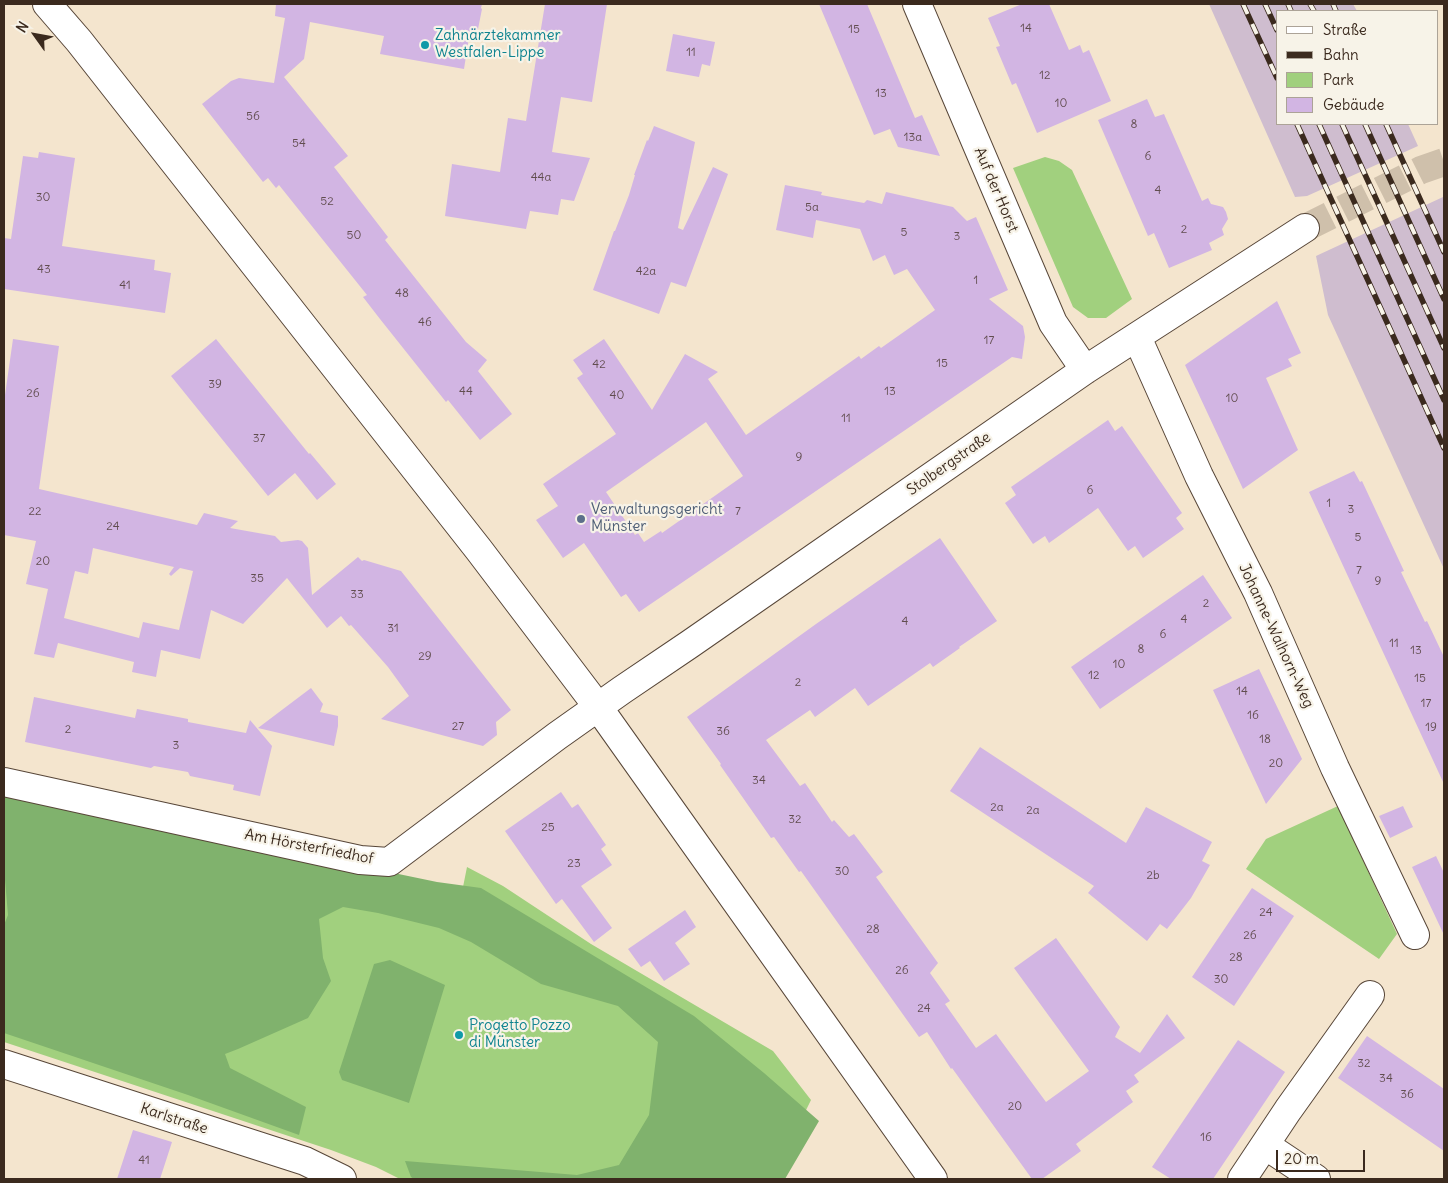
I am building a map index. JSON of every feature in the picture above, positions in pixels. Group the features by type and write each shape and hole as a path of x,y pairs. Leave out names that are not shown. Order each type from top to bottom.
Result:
{"street":[{"path":"47,4 79,41 416,469 598,707 933,1179"},
{"name":"Auf der Horst","path":"917,4 1053,323 1085,370"},
{"name":"Stolbergstraße","path":"598,707 1085,370 1305,228"},
{"name":"Johanne-Walhorn-Weg","path":"1137,337 1199,476 1258,593 1335,768 1415,935"},
{"name":"Am Hörsterfriedhof","path":"4,782 360,860 389,862 598,707"},
{"path":"1242,1179 1288,1110 1370,995"},
{"name":"Karlstraße","path":"4,1064 302,1170 342,1179"},
{"path":"1265,1145 1316,1179"}],"shaded area":[{"path":"1209,4 1353,4 1356,10 1276,10 1276,125 1408,125 1418,146 1307,196 1295,197"},
{"path":"1443,197 1444,569 1328,315 1316,256"}],"green space":[{"path":"1045,157 1059,161 1072,170 1132,299 1106,318 1088,318 1073,307 1013,168"},
{"path":"4,787 331,860 437,882 481,888 694,1016 819,1121 785,1179 414,1179 411,1177 405,1161 577,1175 619,1165 649,1115 658,1042 618,1006 541,984 471,942 439,928 378,913 343,907 319,919 323,958 331,981 308,1018 225,1054 230,1068 306,1107 299,1135 188,1095 4,1033 4,925 8,915 4,868"},
{"path":"4,796 461,897 467,867 503,886 591,944 773,1051 811,1100 772,1179 400,1179 376,1167 331,1150 4,1042"},
{"path":"1338,806 1397,934 1379,959 1246,869 1266,839"},
{"path":"390,960 445,985 409,1103 342,1080 339,1072 374,964"}],"building":[{"path":"276,4 482,4 478,29 469,37 464,69 380,54 384,36 310,22 304,59 284,77 348,156 334,167 388,237 385,240 466,342 487,360 478,371 512,414 480,440 448,400 446,402 380,319 363,297 367,295 279,185 276,188 268,178 263,182 202,104 231,81 239,78 274,83 285,18 275,16"},
{"path":"545,4 607,4 592,102 561,97 552,152 590,158 574,201 561,199 558,215 530,211 526,229 445,216 452,164 500,172 508,118 526,121"},
{"path":"819,4 867,4 915,118 922,115 940,156 898,147 890,129 874,135"},
{"path":"1022,4 1049,4 1069,50 1080,45 1083,53 1089,50 1111,101 1037,133 1016,83 1012,85 996,47 1000,46 988,18"},
{"path":"673,34 715,42 710,66 702,64 699,77 666,71"},
{"path":"1147,99 1155,117 1164,114 1202,201 1208,198 1211,204 1223,207 1228,219 1222,229 1224,235 1209,243 1212,250 1169,268 1154,233 1148,236 1098,120"},
{"path":"654,126 695,142 678,228 683,230 713,167 728,174 686,287 671,282 659,314 593,290 629,195 647,140"},
{"path":"39,152 75,158 62,246 155,260 154,270 171,273 165,313 4,289 4,238 11,239 23,156 38,158"},
{"path":"785,185 822,192 821,195 864,203 867,200 882,204 886,192 953,207 967,221 976,217 1008,290 989,299 1023,326 1025,337 1022,359 1012,357 639,612 626,594 621,597 584,543 563,558 536,520 558,506 543,484 616,434 577,378 583,374 573,360 604,339 652,410 685,354 718,372 708,379 746,435 859,356 861,359 879,346 881,348 935,310 907,269 894,275 885,255 873,261 860,229 816,220 813,238 776,230","holes":["706,422 743,476 662,533 661,531 644,542 638,533 635,535 606,492"]},
{"path":"1277,301 1301,353 1288,359 1292,366 1266,378 1298,450 1243,489 1185,365"},
{"path":"13,339 59,346 39,489 197,525 204,513 238,521 230,528 275,536 281,542 302,541 308,548 312,595 358,557 362,561 401,571 511,710 496,722 497,735 483,746 381,719 409,696 388,667 351,625 349,626 341,616 327,628 287,578 243,624 211,610 200,659 161,650 156,677 132,672 134,662 58,643 54,658 34,654 48,589 26,584 36,541 4,535 4,402","holes":["93,548 174,567 169,574 171,576 180,568 193,571 179,630 143,622 139,638 64,618 75,571 88,574"]},
{"path":"216,339 309,454 336,484 317,500 295,473 268,496 171,376"},
{"path":"1108,420 1115,431 1122,426 1182,513 1176,518 1184,529 1143,558 1135,546 1128,551 1098,508 1049,543 1045,536 1033,544 1005,503 1016,495 1011,487"},
{"path":"1354,471 1360,482 1362,481 1404,571 1401,572 1444,657 1444,784 1309,492"},
{"path":"940,538 997,621 933,667 930,663 868,706 855,688 815,717 810,710 766,740 800,786 805,783 832,822 834,820 849,837 854,834 883,872 876,877 938,963 930,973 950,1001 945,1004 976,1048 996,1034 1046,1102 1089,1071 1014,968 1056,938 1120,1027 1115,1037 1140,1053 1167,1014 1185,1038 1134,1075 1139,1082 1126,1091 1133,1102 1076,1144 1081,1151 1042,1179 1032,1179 951,1069 927,1032 919,1037 801,871 799,872 774,837 771,838 687,717"},
{"path":"1203,575 1232,618 1100,709 1071,667"},
{"path":"1259,669 1302,759 1266,804 1213,690"},
{"path":"311,688 323,704 320,712 338,716 334,746 258,728"},
{"path":"34,697 135,718 137,709 188,719 188,722 246,733 250,720 272,746 260,796 233,790 234,785 190,776 188,772 154,766 151,768 25,742"},
{"path":"980,747 1126,843 1146,807 1212,842 1202,861 1210,865 1191,898 1167,929 1160,924 1147,941 1088,893 1094,886 950,791"},
{"path":"561,792 572,808 578,804 606,845 601,849 612,865 581,886 612,928 594,942 562,899 556,904 505,831"},
{"path":"1403,806 1413,827 1390,838 1379,816"},
{"path":"1436,856 1444,873 1444,935 1412,867"},
{"path":"1252,888 1294,916 1234,1006 1192,977"},
{"path":"685,910 696,927 675,943 690,964 664,981 650,961 641,967 628,949"},
{"path":"1367,1036 1444,1089 1444,1151 1338,1078"},
{"path":"1238,1040 1285,1072 1213,1179 1171,1179 1152,1167"},
{"path":"133,1130 172,1142 160,1179 117,1179"}],"tunnel":[{"path":"1305,228 1421,170 1444,162"}],"railway":[{"path":"1243,4 1276,76"},
{"path":"1265,4 1276,28"},
{"path":"1288,4 1291,10"},
{"path":"1310,4 1313,10"},
{"path":"1333,4 1336,10"},
{"path":"1297,125 1444,448"},
{"path":"1319,125 1444,400"},
{"path":"1342,125 1444,348"},
{"path":"1365,125 1444,299"},
{"path":"1386,125 1444,252"}],"place":[{"name":"Zahnärztekammer Westfalen-Lippe","path":"425,45"},
{"name":"Verwaltungsgericht Münster","path":"581,519"},
{"name":"Progetto Pozzo di Münster","path":"459,1035"}]}
